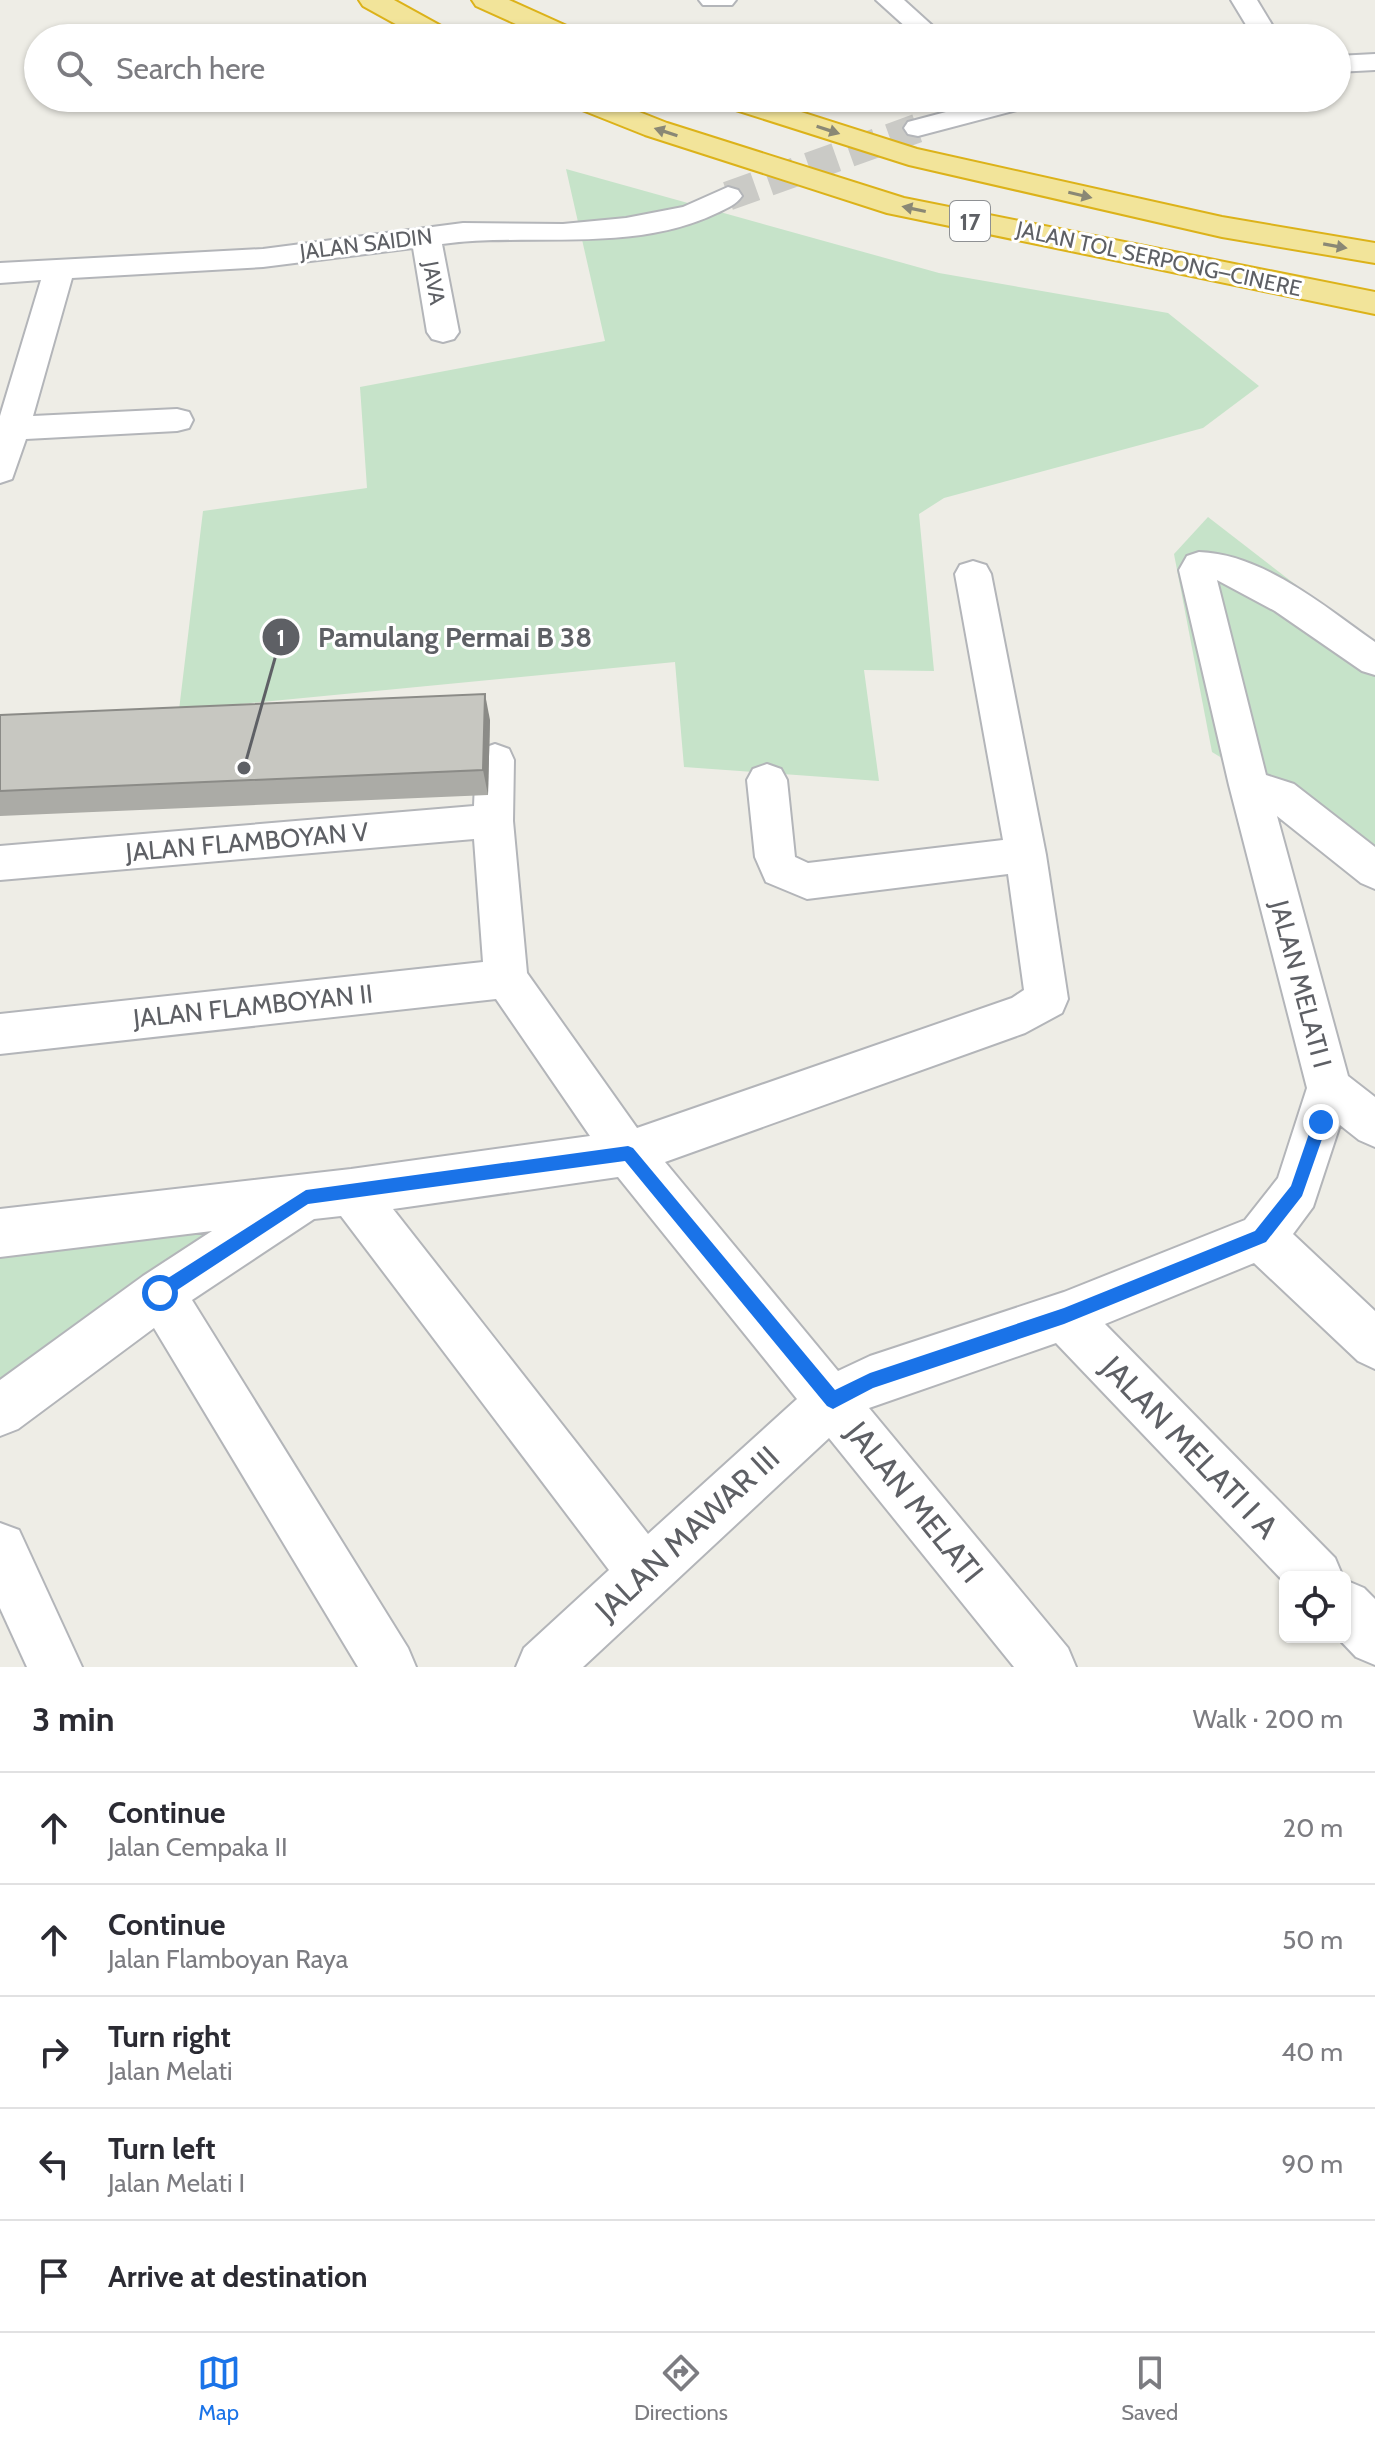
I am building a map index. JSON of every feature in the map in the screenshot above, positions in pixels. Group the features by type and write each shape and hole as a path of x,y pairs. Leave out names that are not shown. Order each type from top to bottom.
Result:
{"highway":[{"path":"373,0 417,24"},
{"path":"486,0 539,24"},
{"name":"JALAN TOL SERPONG–CINERE","path":"613,112 656,129 898,206 1375,303"},
{"name":"JALAN TOL SERPONG–CINERE","path":"771,112 909,156 1222,227 1375,253"}],"street":[{"path":"712,0 723,0"},
{"path":"889,0 917,24"},
{"path":"1244,0 1259,24"},
{"path":"1351,63 1375,62"},
{"path":"918,128 973,112"},
{"name":"JALAN SAIDIN","path":"0,273 263,258 463,232 563,233 626,227 691,214 728,196"},
{"name":"JAVA","path":"426,235 443,332"},
{"path":"0,471 60,268"},
{"path":"12,428 177,420"},
{"name":"JALAN MELATI I","path":"1261,1237 1297,1191 1329,1088 1249,785 1197,570 1199,565 1215,565 1279,595 1375,661"},
{"path":"0,1233 328,1195 628,1153 1025,1013 1047,999 1026,855 973,574"},
{"path":"495,760 493,821 506,979"},
{"path":"767,780 775,857 780,870 807,881 1026,855"},
{"path":"1249,785 1280,796 1375,871"},
{"name":"JALAN FLAMBOYAN V","path":"0,863 493,821"},
{"name":"JALAN FLAMBOYAN II","path":"0,1034 506,979"},
{"name":"JALAN MELATI","path":"506,979 628,1153 833,1400 1032,1660"},
{"path":"1329,1088 1375,1125"},
{"path":"0,1411 160,1293 328,1195"},
{"path":"328,1195 644,1572"},
{"path":"833,1400 870,1381 1064,1316 1261,1237 1375,1344"},
{"path":"160,1293 389,1667"},
{"name":"JALAN MELATI I A","path":"1064,1316 1310,1571"},
{"name":"JALAN MAWAR III","path":"543,1667 833,1400"},
{"path":"0,1549 55,1667"},
{"path":"1351,1613 1375,1638"}],"green space":[{"path":"566,169 939,273 1168,313 1259,386 1203,428 944,498 919,514 934,671 864,670 879,781 684,767 675,662 179,710 203,511 367,488 360,387 605,341"},
{"path":"1208,517 1375,646 1375,852 1212,752 1174,554"},
{"path":"251,1221 0,1393 0,1247"}],"building":[{"path":"485,694 483,770 0,791 0,715"}],"tunnel":[{"path":"728,196 918,128"}],"place":[{"name":"Pamulang Permai B 38","path":"244,768"}],"route":[{"path":"160,1293 306,1197 628,1153 833,1400 870,1381 1064,1316 1261,1237 1297,1191 1321,1122"}]}
